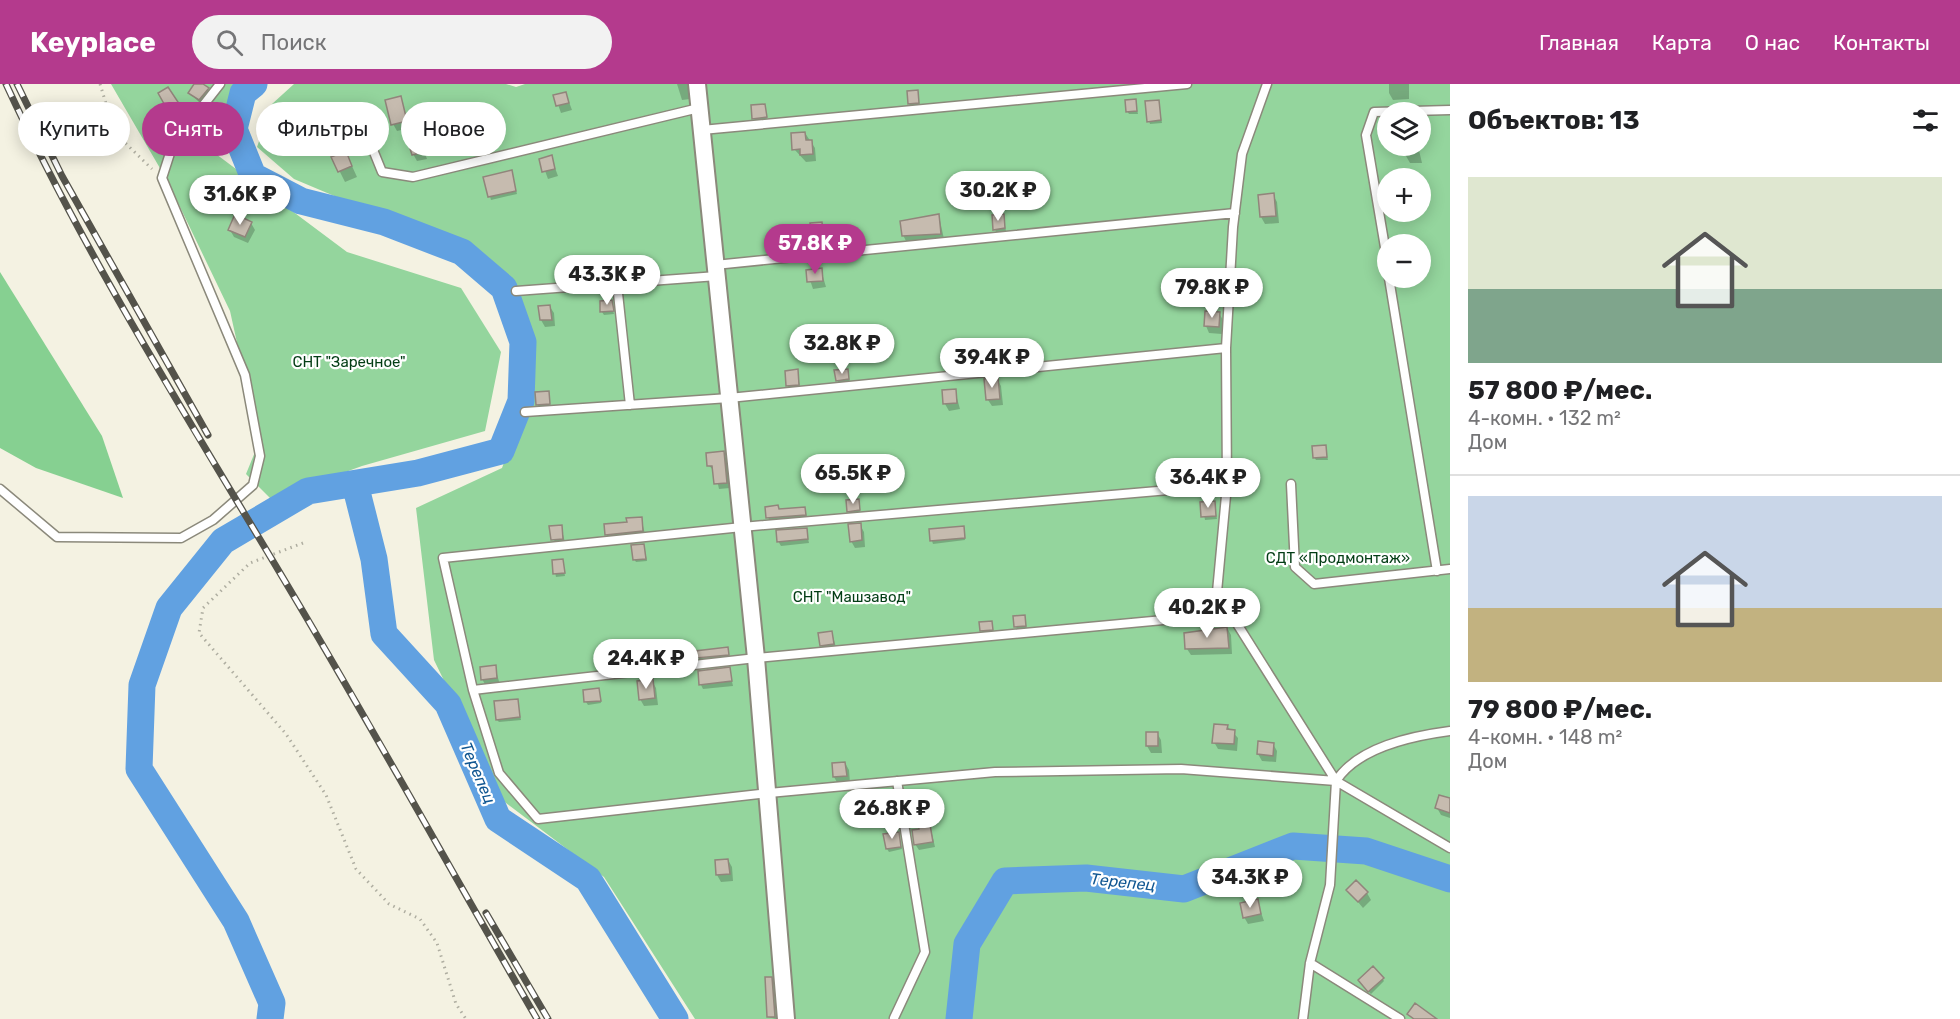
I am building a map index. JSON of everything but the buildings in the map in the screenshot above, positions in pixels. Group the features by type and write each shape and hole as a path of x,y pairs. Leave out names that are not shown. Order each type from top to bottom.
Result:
{"street":[{"path":"697,84 769,793 786,1019"}],"lane":[{"path":"0,489 57,537 181,538 213,520 253,484 260,456 245,375 162,178 173,144 220,84"},
{"path":"702,130 1186,84"},
{"path":"473,690 756,658 1217,615 1227,485 1226,348 1234,213 1242,154 1268,84"},
{"path":"376,156 382,172 413,177 699,108"},
{"path":"1383,234 1366,135 1374,112 1450,110"},
{"path":"516,291 617,284 1234,213"},
{"path":"617,284 630,405"},
{"path":"1391,288 1437,571"},
{"path":"525,412 729,398 1226,348"},
{"path":"1291,484 1295,567 1314,584 1450,570"},
{"path":"1227,485 742,527 443,558 473,690 500,773 538,819 769,793 995,772 1181,769 1336,781 1450,848"},
{"path":"1217,592 1336,781"},
{"path":"1303,1019 1311,963 1330,885 1336,781 1345,767 1404,737 1450,731"},
{"path":"894,1018 925,952 897,781"},
{"path":"1311,963 1400,1019"}],"path":[{"path":"100,84 115,133 162,178"},
{"path":"303,543 250,563 203,608 199,633 286,734 321,786 356,868 389,904 420,919 437,943 456,1004 466,1019"}],"green space":[{"name":"СНТ \"Заречное\"","path":"111,84 245,84 228,102 142,102 142,137 130,117 130,102 121,102"},
{"name":"СНТ \"Машзавод\"","path":"294,84 506,84 516,87 525,84 1450,84 1450,1019 1394,1019 1358,996 1391,1019 695,1019 604,877 502,800 434,660 416,508 502,468 524,407 534,344 519,300 465,244 377,214 294,179 267,156 389,156 389,102 274,102"},
{"name":"СНТ \"Заречное\"","path":"153,156 219,156 347,252 461,288 501,352 485,431 362,466 271,499 246,474 259,442 230,311 168,182"},
{"path":"0,272 102,436 123,498 36,468 0,448"}],"waterway":[{"path":"254,84 243,93 234,129 253,176 301,201 384,222 462,252 504,288 523,342 521,401 501,451 418,473 308,491 223,541 169,608 142,685 139,769 236,921 272,1003 270,1019"},
{"name":"Терепец","path":"355,484 374,559 384,634 448,704 498,819 588,879 675,1019"},
{"name":"Терепец","path":"959,1019 967,944 1005,881 1086,878 1184,889 1293,846 1366,851 1450,879"}],"railway":[{"path":"6,84 104,275 350,691 537,1019"},
{"path":"17,84 62,176 208,435"},
{"path":"486,913 548,1019"}],"park label":[{"name":"СДТ «Продмонтаж»","path":"1338,558"}]}
